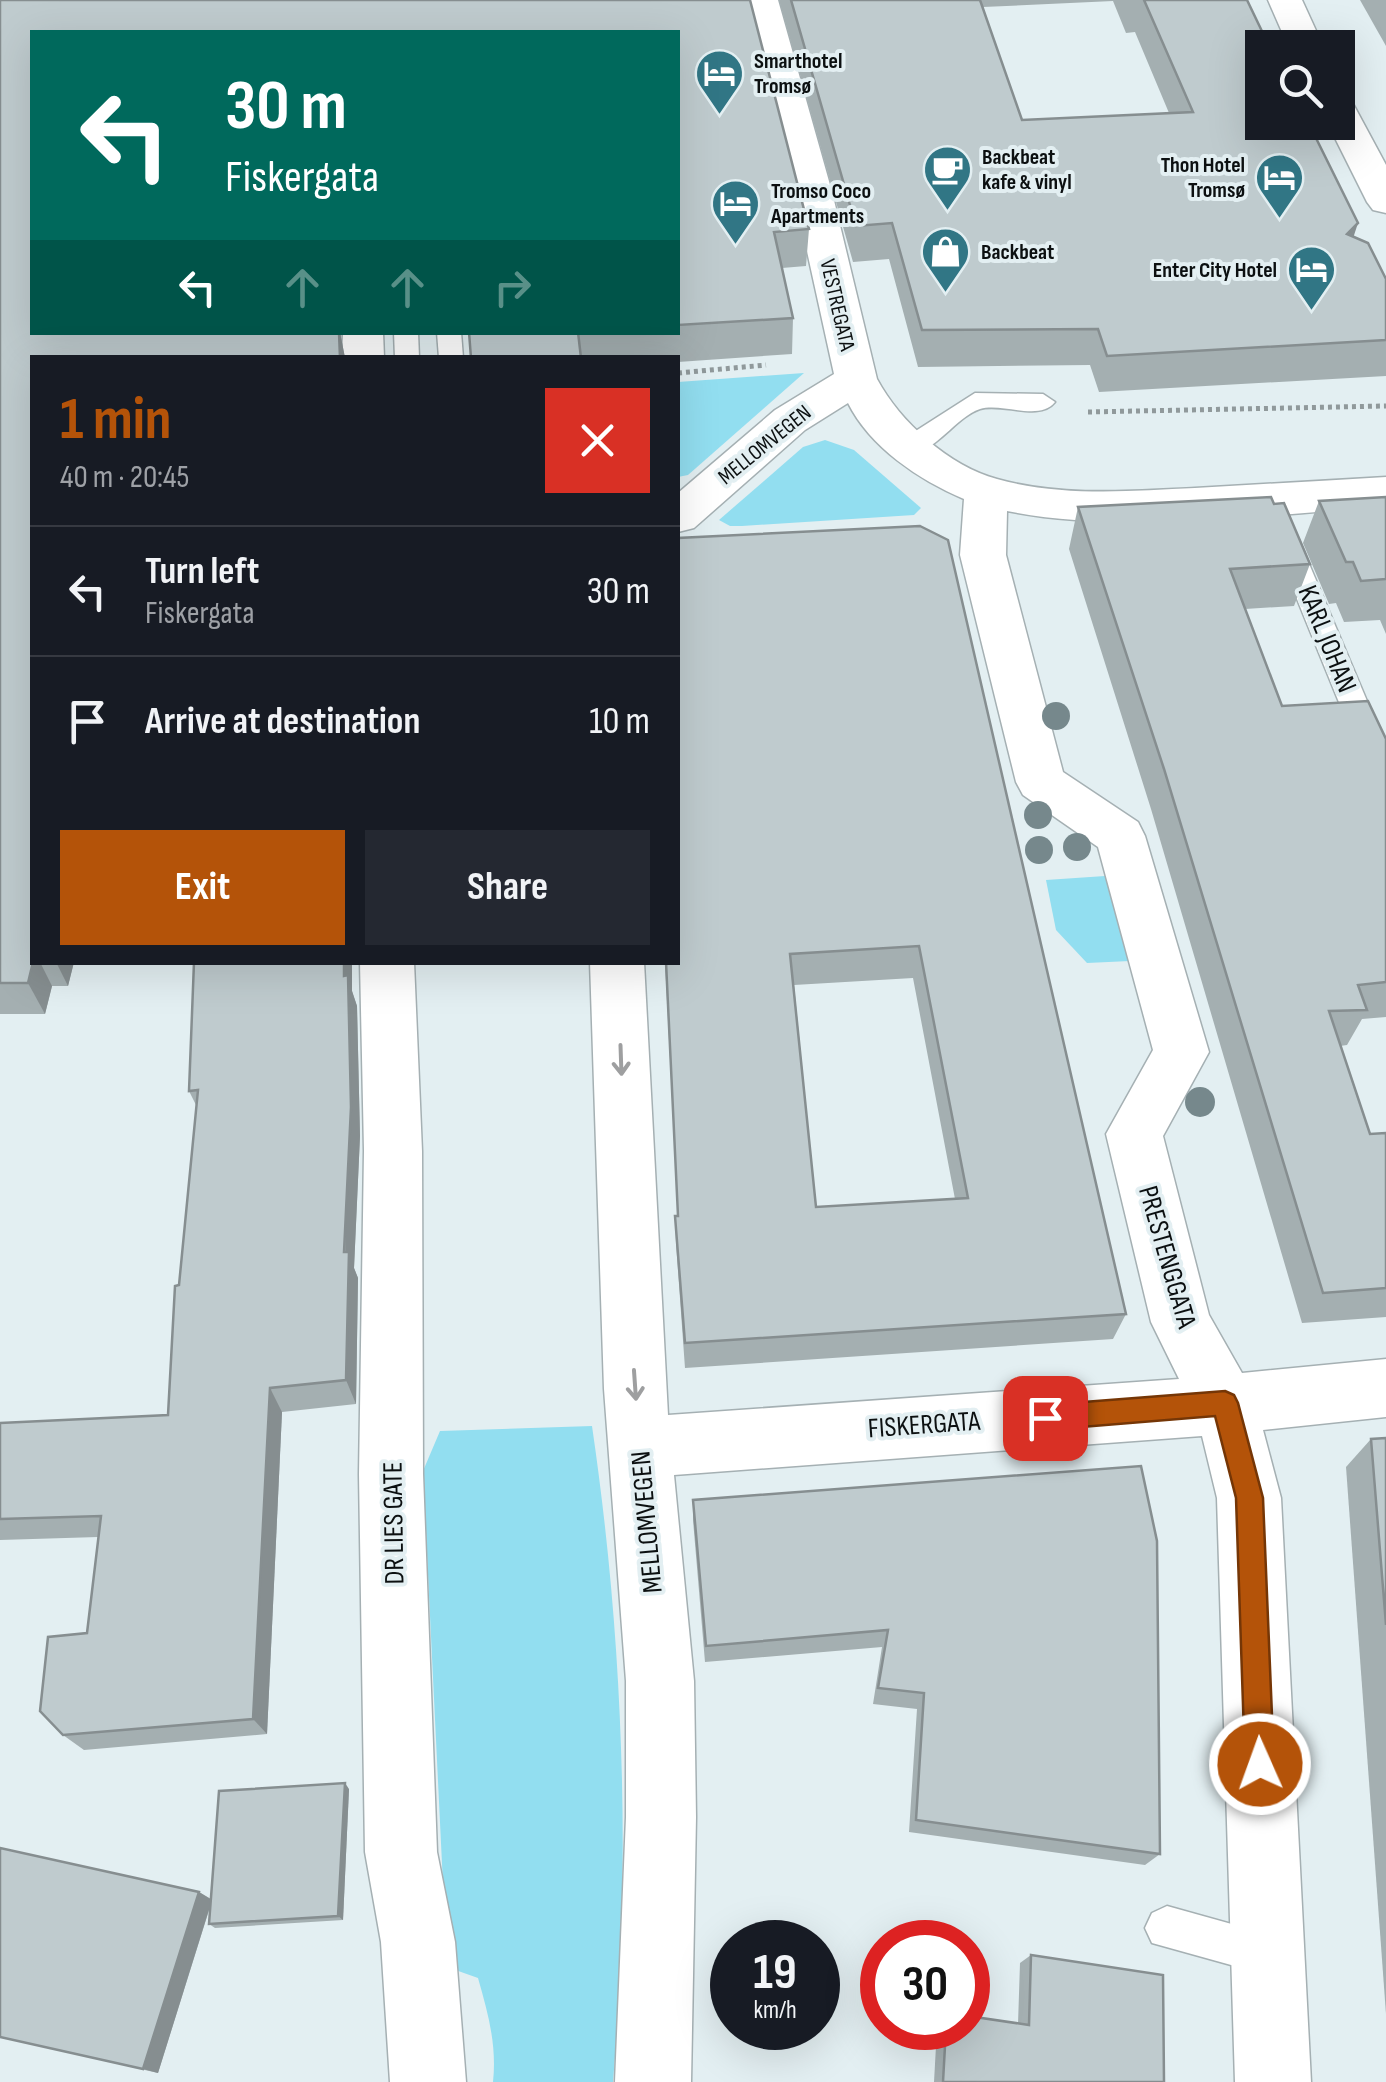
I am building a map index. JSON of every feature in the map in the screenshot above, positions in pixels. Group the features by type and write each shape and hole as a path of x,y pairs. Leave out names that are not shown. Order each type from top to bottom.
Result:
{"street":[{"name":"VESTREGATA","path":"761,0 813,192 856,379 873,411 910,446 956,479 986,492 1081,508 1386,492"},
{"path":"1285,0 1299,30"},
{"path":"1354,140 1386,202"},
{"name":"MELLOMVEGEN","path":"680,515 790,420 856,379"},
{"name":"PRESTENGGATA","path":"986,492 983,555 1040,782 1120,836 1181,1052 1134,1134 1181,1322 1225,1403 1250,1498 1273,2082"},
{"name":"DR LIES GATE","path":"387,965 393,1151 392,1474 400,1852 418,1942 428,2082"},
{"name":"MELLOMVEGEN","path":"617,965 635,1389 660,1681 662,1817 653,2082"},
{"name":"FISKERGATA","path":"641,1447 1386,1388"}],"lane":[{"path":"910,446 976,401 1044,402"},
{"name":"KARL JOHAN","path":"1267,498 1386,781"},
{"path":"1168,1928 1267,1953"}],"path":[{"path":"1044,402 1096,414 1386,406"}],"shaded area":[{"path":"804,373 688,475 680,477 680,382"},
{"path":"825,440 854,450 921,508 914,515 742,526 730,526 719,520 803,447"},
{"path":"1105,876 1130,961 1087,963 1056,930 1046,880"},
{"path":"592,1426 611,1590 621,1754 622,1918 613,2082 493,2082 493,2042 478,1978 447,1967 423,1471 440,1431"}],"building":[{"path":"0,0 750,0 809,229 774,232 793,318 680,325 680,30 30,30 30,335 339,335 340,355 30,355 32,965 28,983 0,983"},
{"path":"791,0 980,0 1022,120 1193,112 1144,0 1247,0 1261,30 1245,30 1245,140 1317,140 1358,223 1347,234 1368,243 1386,279 1386,340 1107,356 1098,329 922,330 892,223 856,226"},
{"path":"469,335 578,335 581,355 471,355"},
{"path":"1271,497 1274,504 1284,503 1310,564 1230,569 1282,706 1368,701 1386,739 1386,982 1358,985 1367,1010 1329,1011 1370,1134 1386,1133 1386,1288 1323,1293 1164,769 1078,507"},
{"path":"1386,497 1386,579 1361,581 1353,562 1346,562 1319,501"},
{"path":"920,526 948,540 1126,1314 685,1343 666,965 680,965 680,538","holes":["919,946 968,1198 816,1207 790,954"]},
{"path":"194,965 344,965 344,976 348,975 351,1107 344,1252 349,1252 346,1380 270,1388 253,1719 63,1735 40,1711 48,1637 87,1633 101,1516 0,1519 0,1423 168,1415 175,1286 179,1285 198,1090 189,1091"},
{"path":"1386,1438 1386,1625 1371,1439"},
{"path":"1141,1466 1157,1541 1160,1854 916,1820 924,1693 878,1688 888,1630 706,1646 693,1500"},
{"path":"345,1783 338,1916 209,1924 219,1791"},
{"path":"0,1848 199,1892 143,2069 0,2037"},
{"path":"1031,1955 1163,1975 1164,2082 943,2082 945,2050 990,2050 990,2019 1029,2025"}],"place":[{"name":"Smarthotel Tromsø","path":"719,116"},
{"name":"Backbeat kafe & vinyl","path":"947,212"},
{"name":"Thon Hotel Tromsø","path":"1280,220"},
{"name":"Tromso Coco Apartments","path":"736,246"},
{"name":"Backbeat","path":"946,294"},
{"name":"Enter City Hotel","path":"1312,312"}],"route":[{"path":"1045,1418 1225,1403 1250,1498 1260,1764"}]}
